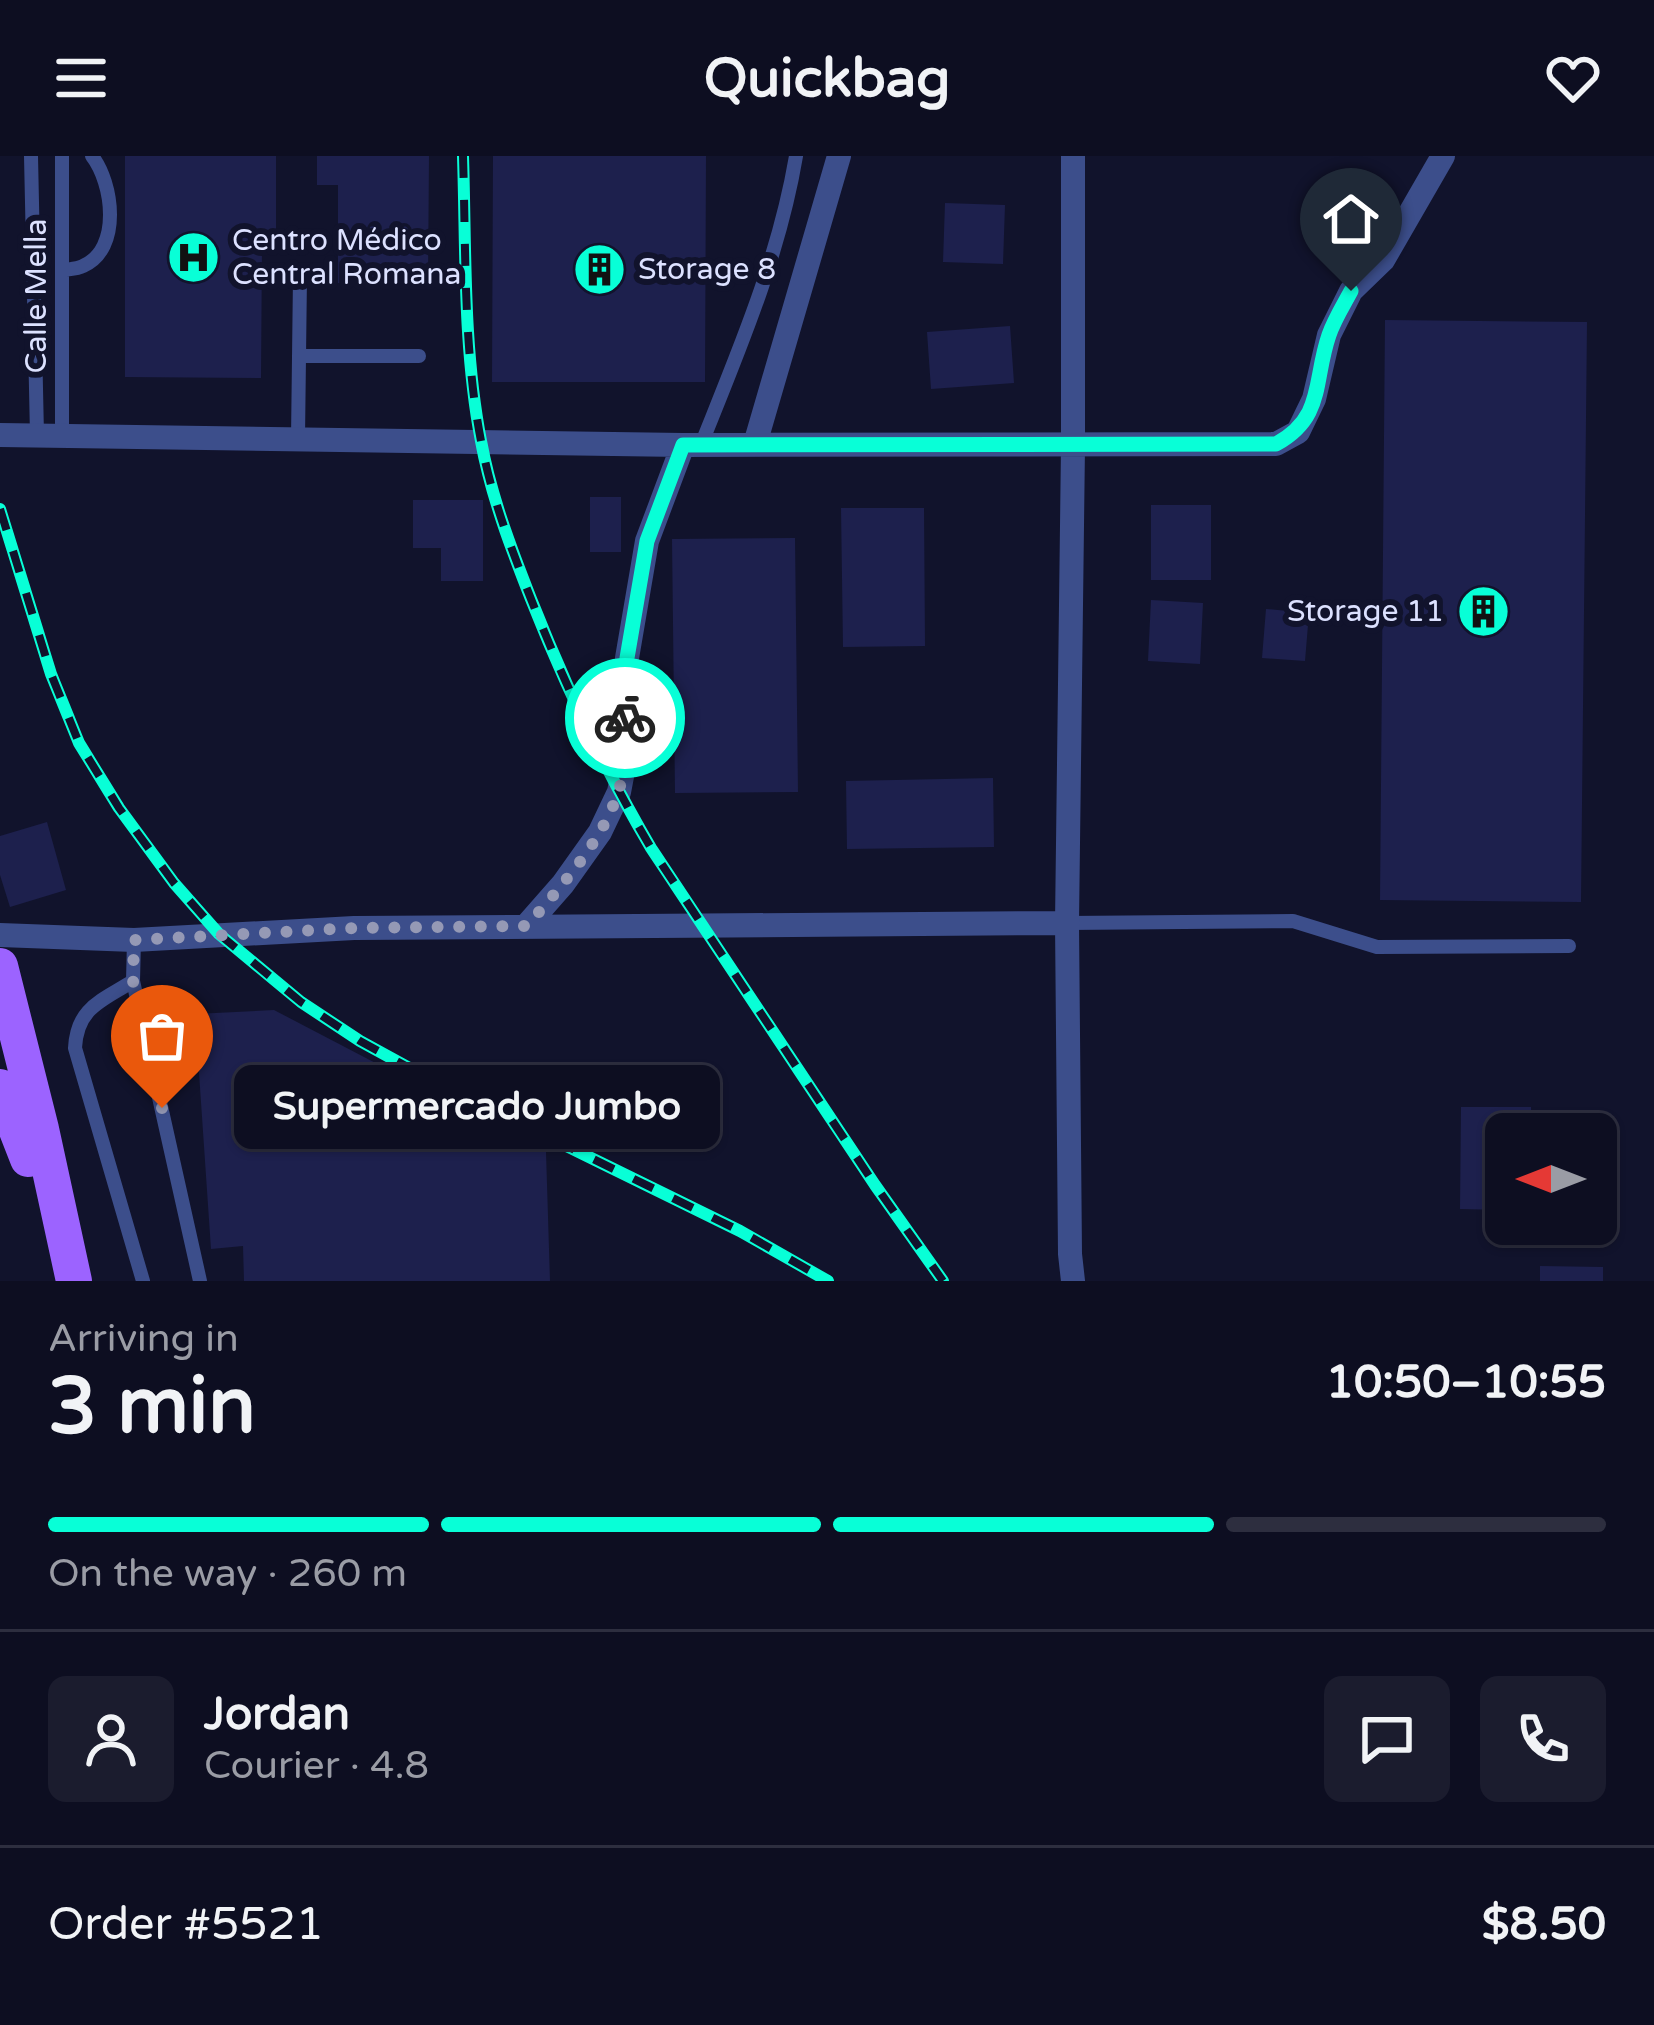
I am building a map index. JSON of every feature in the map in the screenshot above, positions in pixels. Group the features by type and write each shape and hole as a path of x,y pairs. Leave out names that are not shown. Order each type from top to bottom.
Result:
{"main road":[{"path":"0,965 72,1275"},
{"path":"0,1087 72,1275"}],"street":[{"path":"755,444 839,156"},
{"path":"1073,156 1067,923 1073,1281"},
{"path":"0,435 692,445 1276,444 1298,432 1315,399 1329,334 1351,291 1383,260 1443,156"},
{"path":"527,926 600,832 619,792 627,658 647,541 692,445"},
{"path":"0,935 134,940 354,928 1067,923"}],"lane":[{"name":"Calle Mella","path":"31,156 50,435"},
{"name":"Calle Mella","path":"50,435 64,270 62,156"},
{"path":"64,270 86,266 105,244 109,231 109,200 102,170 92,156"},
{"path":"692,445 754,312 788,203 796,156"},
{"path":"298,438 300,276"},
{"path":"299,356 419,356"},
{"path":"1067,923 1293,921 1377,947 1569,946"},
{"path":"134,940 133,981 200,1281"},
{"path":"133,981 89,1008 80,1019 75,1048 143,1281"}],"building":[{"name":"Centro Médico Central Romana","path":"125,156 276,156 276,244 262,244 261,378 125,377"},
{"name":"Centro Médico Central Romana","path":"317,156 429,156 428,283 338,283 338,185 317,185"},
{"name":"Storage 8","path":"493,156 706,156 705,382 492,382"},
{"path":"945,203 1005,205 1003,264 943,262"},
{"name":"Storage 11","path":"1385,320 1587,322 1581,902 1380,900"},
{"path":"1010,326 1014,383 931,389 927,332"},
{"path":"590,497 621,497 621,552 590,552"},
{"path":"413,500 483,500 483,581 441,581 441,548 413,548"},
{"path":"1151,505 1211,505 1211,580 1151,580"},
{"path":"841,508 924,508 925,646 843,647"},
{"path":"795,538 798,792 675,793 672,539"},
{"path":"1151,600 1203,603 1200,664 1148,661"},
{"path":"1266,609 1309,613 1305,661 1262,658"},
{"path":"993,778 994,847 847,849 846,781"},
{"path":"47,822 66,890 10,907 0,875 0,836"},
{"path":"274,1010 546,1152 550,1281 244,1281 243,1246 211,1249 195,1014"},
{"path":"1461,1107 1531,1107 1531,1113 1485,1113 1485,1210 1460,1209"},
{"path":"1540,1266 1603,1267 1603,1281 1540,1281"}],"railway":[{"path":"463,156 468,335 481,441 502,522 557,663 651,848 943,1281"},
{"path":"0,509 51,674 79,743 119,808 219,934 301,1002 360,1041 740,1231 828,1281"}],"way so far":[{"path":"162,1108 133,981 134,940 354,928 527,926 600,832 619,792 625,718"}],"place":[{"name":"Centro Médico Central Romana","path":"193,257"},
{"name":"Storage 8","path":"599,269"},
{"name":"Storage 11","path":"1483,611"},
{"name":"Supermercado Jumbo","path":"162,1108"}],"route":[{"path":"625,718 627,658 647,541 683,445 1276,444 1298,432 1315,399 1329,334 1351,291"}]}
